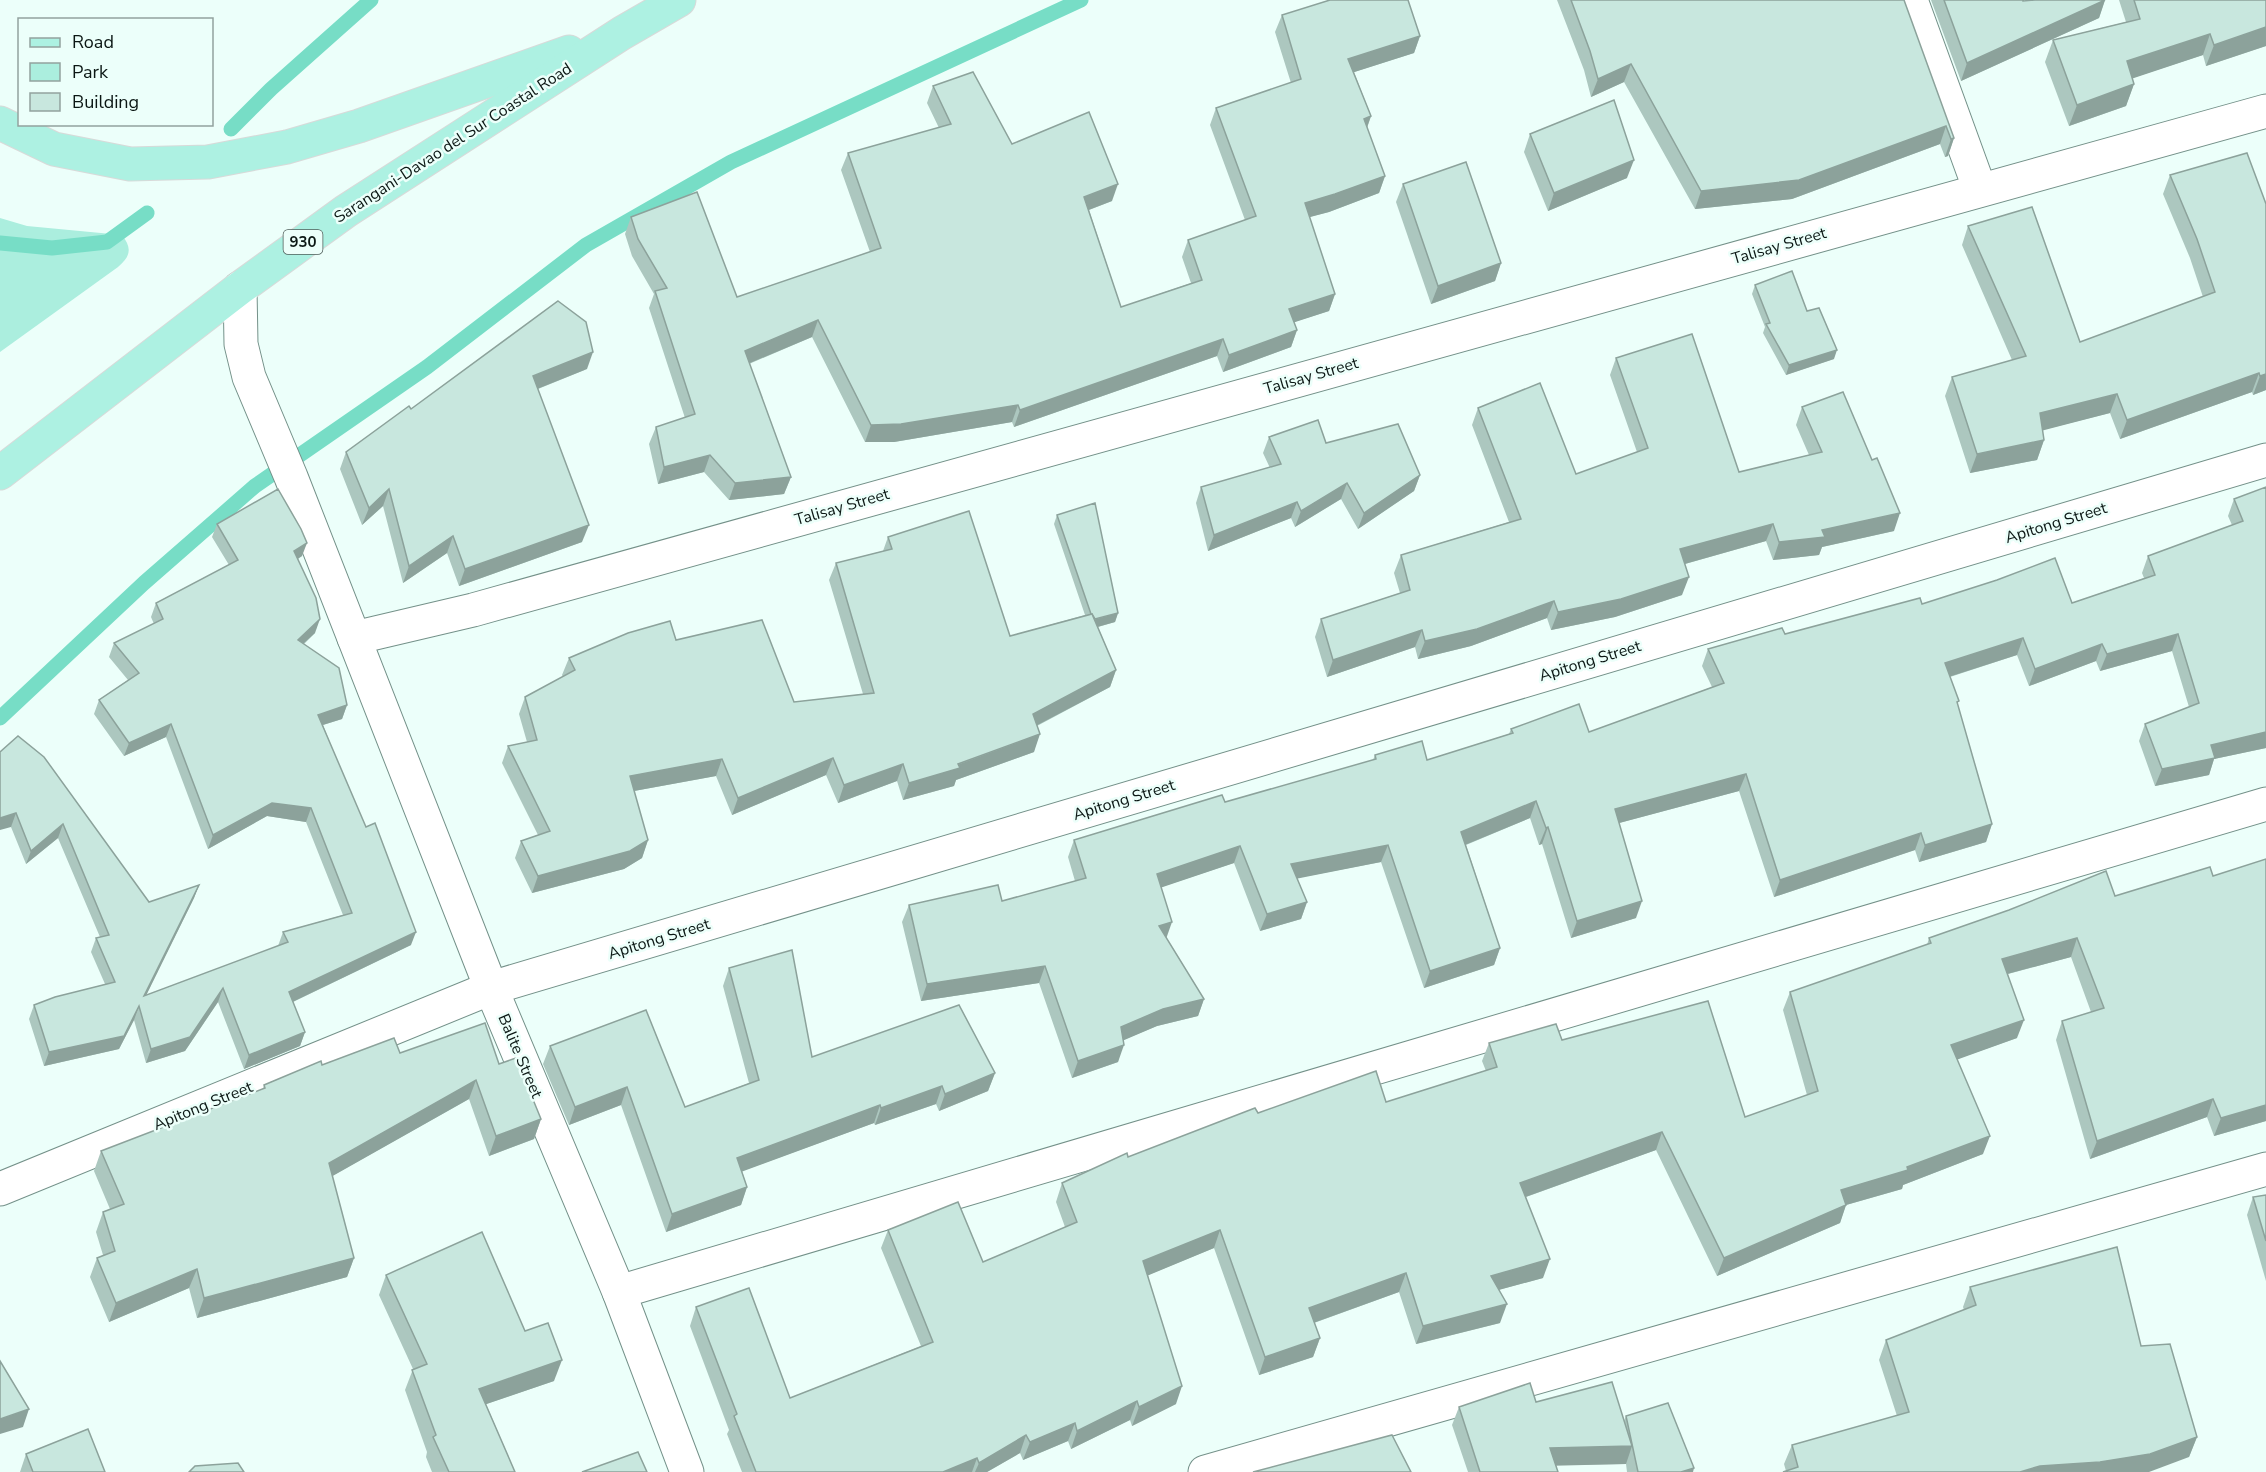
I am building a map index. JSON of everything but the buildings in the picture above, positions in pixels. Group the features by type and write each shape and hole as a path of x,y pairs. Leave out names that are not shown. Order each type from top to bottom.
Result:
{"main road":[{"name":"Sarangani-Davao del Sur Coastal Road","path":"0,473 240,288 346,211 622,33 679,0"},
{"name":"Sarangani-Davao del Sur Coastal Road","path":"0,123 54,149 130,164 208,162 287,147 359,126 622,33"}],"street":[{"path":"1911,0 1980,190"},
{"name":"Talisay Street","path":"354,638 473,610 2266,111"},
{"name":"Balite Street","path":"240,288 241,344 249,377 291,477 491,988 620,1292 687,1472"},
{"name":"Apitong Street","path":"0,1189 491,988 2266,460"},
{"path":"620,1292 2266,804"},
{"path":"1205,1472 2266,1169"}],"green space":[{"path":"0,218 27,226 122,235 129,252 118,267 0,352"}],"waterway":[{"path":"231,129 271,89 371,0"},
{"path":"0,718 144,583 255,486 427,367 586,245 731,162 1081,0"},
{"path":"0,243 52,248 107,242 147,213"}]}
